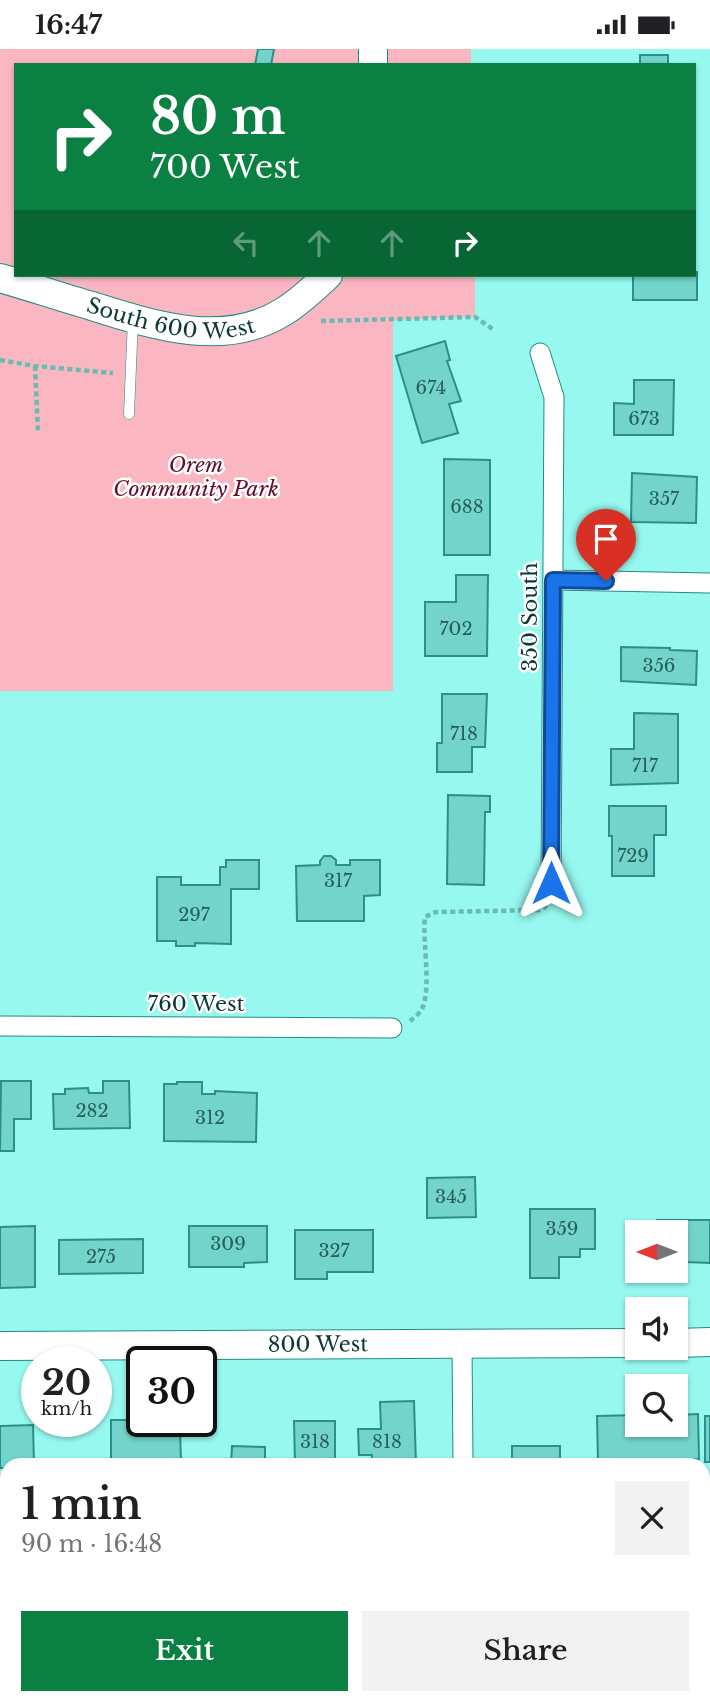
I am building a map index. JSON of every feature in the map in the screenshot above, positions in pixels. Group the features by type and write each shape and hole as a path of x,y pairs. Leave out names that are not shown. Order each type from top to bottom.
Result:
{"street":[{"name":"South 600 West","path":"0,278 150,325 190,331 239,329 283,313 326,277"},
{"name":"350 South","path":"540,353 554,397 551,883"},
{"path":"553,580 710,583"},
{"name":"760 West","path":"0,1026 392,1028"},
{"path":"688,1343 710,1342"},
{"name":"800 West","path":"0,1346 625,1343"},
{"path":"462,1344 463,1458"}],"lane":[{"path":"129,414 133,319"}],"path":[{"path":"321,321 475,317 494,330"},
{"path":"0,360 113,373"},
{"path":"35,366 38,431"},
{"path":"392,1028 411,1021 422,1009 426,981 423,932 425,917 436,912 542,910 551,900 551,883"}],"green space":[{"name":"Orem Community Park","path":"0,49 471,49 471,63 14,63 14,277 475,277 475,317 393,320 393,691 0,691"}],"building":[{"path":"258,49 274,49 271,63 255,63"},
{"path":"640,55 668,55 668,63 640,63"},
{"path":"697,272 697,300 633,300 633,277 696,277"},
{"path":"445,341 450,360 447,361 461,401 449,404 458,433 422,443 396,356"},
{"path":"634,380 674,380 673,435 614,435 614,403 634,404"},
{"path":"444,459 490,460 490,555 444,555"},
{"path":"632,473 697,477 696,523 631,522"},
{"path":"456,575 488,575 487,656 425,656 425,602 456,602"},
{"path":"621,647 697,651 696,685 621,681"},
{"path":"442,694 487,694 485,747 472,747 472,772 437,772 437,743 442,743"},
{"path":"634,713 678,714 678,783 611,785 611,749 634,749"},
{"path":"448,795 490,796 490,812 485,812 484,885 447,884"},
{"path":"609,806 666,806 666,835 654,835 654,876 612,876"},
{"path":"324,856 331,856 336,860 336,865 350,865 350,860 380,860 380,895 364,896 364,921 297,921 296,866 320,865"},
{"path":"226,860 259,860 259,889 231,889 231,944 195,943 195,946 176,946 176,941 157,941 157,877 181,877 181,885 220,885 220,867 226,867"},
{"path":"1,1081 31,1081 31,1119 14,1119 14,1151 0,1151"},
{"path":"103,1081 129,1081 130,1128 54,1129 53,1094 65,1094 65,1089 88,1088 89,1093 103,1093"},
{"path":"202,1082 202,1094 215,1094 215,1091 257,1093 256,1142 164,1141 164,1084"},
{"path":"475,1177 476,1217 427,1218 427,1178"},
{"path":"530,1209 595,1209 595,1249 580,1249 580,1257 559,1257 559,1278 530,1278"},
{"path":"688,1220 710,1220 710,1263 688,1262"},
{"path":"35,1226 35,1287 0,1288 0,1227"},
{"path":"189,1226 267,1226 267,1262 244,1263 244,1267 189,1267"},
{"path":"295,1230 373,1230 373,1272 327,1272 327,1279 295,1279"},
{"path":"143,1239 143,1273 59,1274 59,1240"},
{"path":"414,1401 416,1458 372,1458 372,1455 359,1455 358,1429 381,1429 380,1402"},
{"path":"688,1414 698,1414 699,1458 598,1458 597,1416 625,1415 625,1437 688,1437"},
{"path":"705,1416 710,1416 710,1458 705,1458"},
{"path":"112,1420 126,1420 126,1437 180,1437 181,1458 111,1458"},
{"path":"294,1421 335,1421 335,1458 295,1458"},
{"path":"21,1425 21,1437 33,1437 34,1458 0,1458 0,1426"},
{"path":"232,1446 265,1447 265,1458 231,1458"},
{"path":"512,1446 560,1446 560,1458 512,1458"}],"route":[{"path":"551,883 553,580 606,581"}]}
